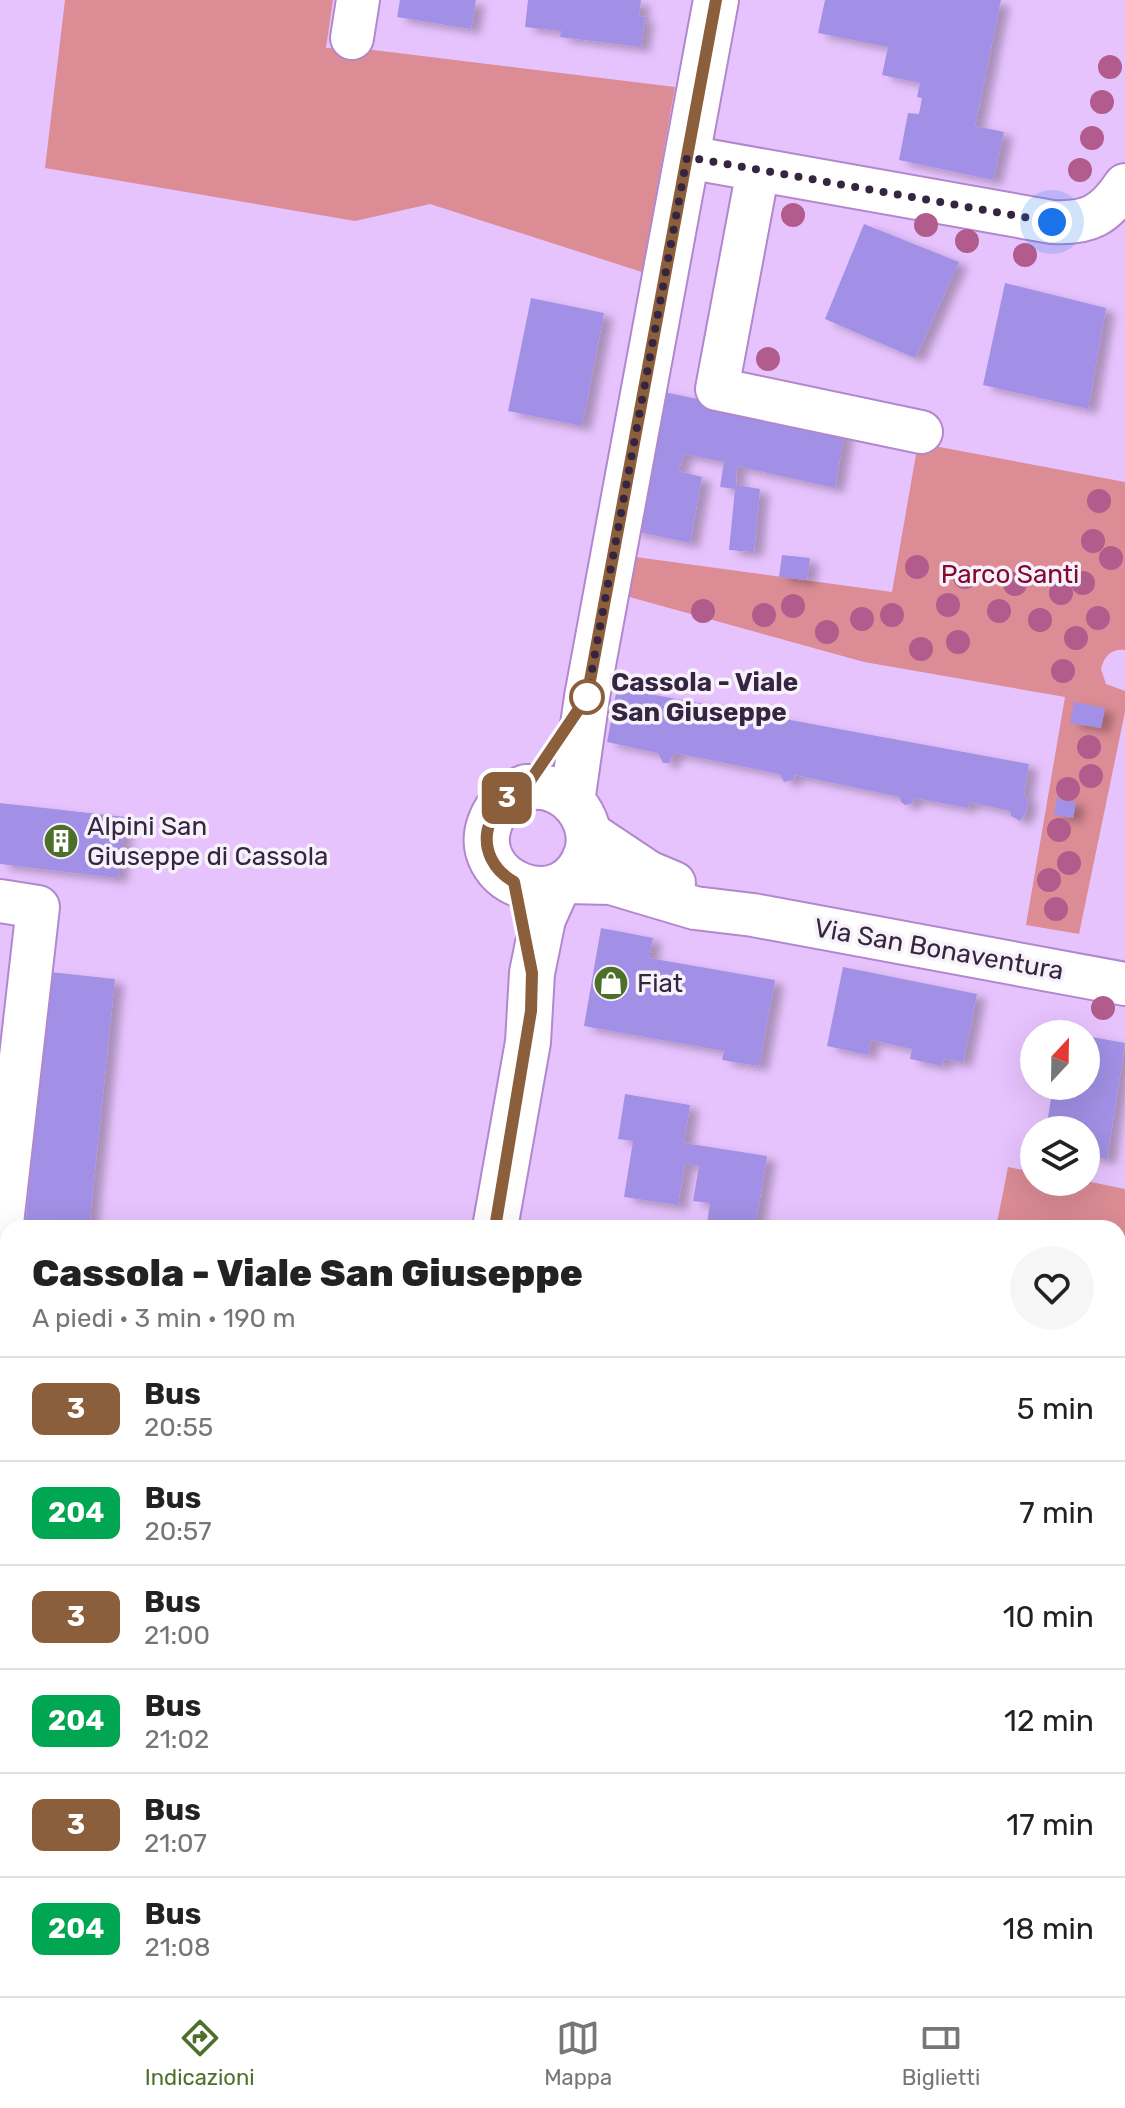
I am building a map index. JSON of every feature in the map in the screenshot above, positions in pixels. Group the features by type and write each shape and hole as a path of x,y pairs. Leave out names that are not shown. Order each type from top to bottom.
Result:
{"main road":[{"path":"496,1220 528,1042 532,973 543,919 562,885 580,868 587,852 580,817 587,697 716,0"},
{"path":"526,787 587,697"},
{"path":"562,885 544,890 503,876 494,865 486,842 493,814 515,791 526,787 547,787 561,792 580,817"},
{"path":"514,882 532,973"}],"street":[{"path":"687,157 1066,223 1093,218 1105,211 1125,185"},
{"path":"758,170 717,389 921,432"},
{"name":"Via San Bonaventura","path":"580,817 648,872 753,915"},
{"name":"Via San Bonaventura","path":"562,885 611,883 695,908 753,915 1125,984"},
{"path":"0,901 38,907 2,1220"}],"green space":[{"path":"65,0 333,0 326,48 365,49 675,87 642,272 430,204 355,221 45,168"},
{"name":"Parco Santi","path":"918,443 1125,482 1125,650 1109,654 1101,669 1106,684 1125,691 1125,712 1079,934 1026,925 1065,697 864,662 615,593 621,555 892,592"},
{"path":"1008,1167 1020,1169 1020,1196 1100,1196 1100,1184 1125,1189 1125,1220 998,1220"}],"building":[{"path":"400,0 476,0 471,29 397,17"},
{"path":"528,0 641,0 639,16 645,17 641,47 560,37 561,31 525,27"},
{"path":"825,0 1001,0 975,126 1004,132 993,180 899,160 908,113 919,114 922,98 917,97 920,83 882,75 888,47 818,33"},
{"path":"864,224 959,262 915,358 825,319"},
{"path":"1005,283 1106,308 1088,409 983,385"},
{"path":"531,298 604,313 582,426 508,411"},
{"path":"659,391 845,430 835,488 737,466 736,485 760,489 754,552 729,550 735,489 720,487 724,462 684,454 678,471 702,477 690,543 630,530"},
{"path":"782,555 810,558 807,580 779,577"},
{"path":"617,688 1029,764 1024,794 1028,800 1026,813 1020,821 1011,816 1010,811 969,802 968,808 914,798 911,804 905,805 900,797 795,775 793,780 784,782 780,774 675,753 669,763 663,763 658,753 607,742"},
{"path":"1074,702 1105,708 1101,728 1070,723"},
{"path":"1057,798 1076,802 1073,818 1054,815"},
{"name":"Alpini San Giuseppe di Cassola","path":"0,803 125,817 118,878 0,864"},
{"path":"601,928 653,938 649,958 775,980 759,1066 722,1060 724,1051 584,1026"},
{"path":"843,967 977,994 963,1062 943,1059 942,1066 910,1059 912,1049 871,1040 868,1055 827,1046"},
{"path":"50,972 115,979 90,1220 26,1220"},
{"path":"1100,1039 1125,1043 1107,1159 1100,1158 1100,1116 1048,1116 1051,1100 1100,1100"},
{"path":"625,1094 690,1105 684,1143 767,1156 756,1220 707,1220 710,1203 693,1201 699,1166 685,1163 678,1205 624,1197 633,1141 618,1139"}],"bus line":[{"name":"3","path":"496,1220 528,1042 532,973 514,882 503,876 488,853 488,828 501,804 515,791 526,787 587,697 716,0"}],"place":[{"name":"Cassola - Viale San Giuseppe","path":"587,697"},
{"name":"Alpini San Giuseppe di Cassola","path":"61,841"},
{"name":"Fiat","path":"611,983"}],"route":[{"path":"587,697 687,157 1052,222"}]}
